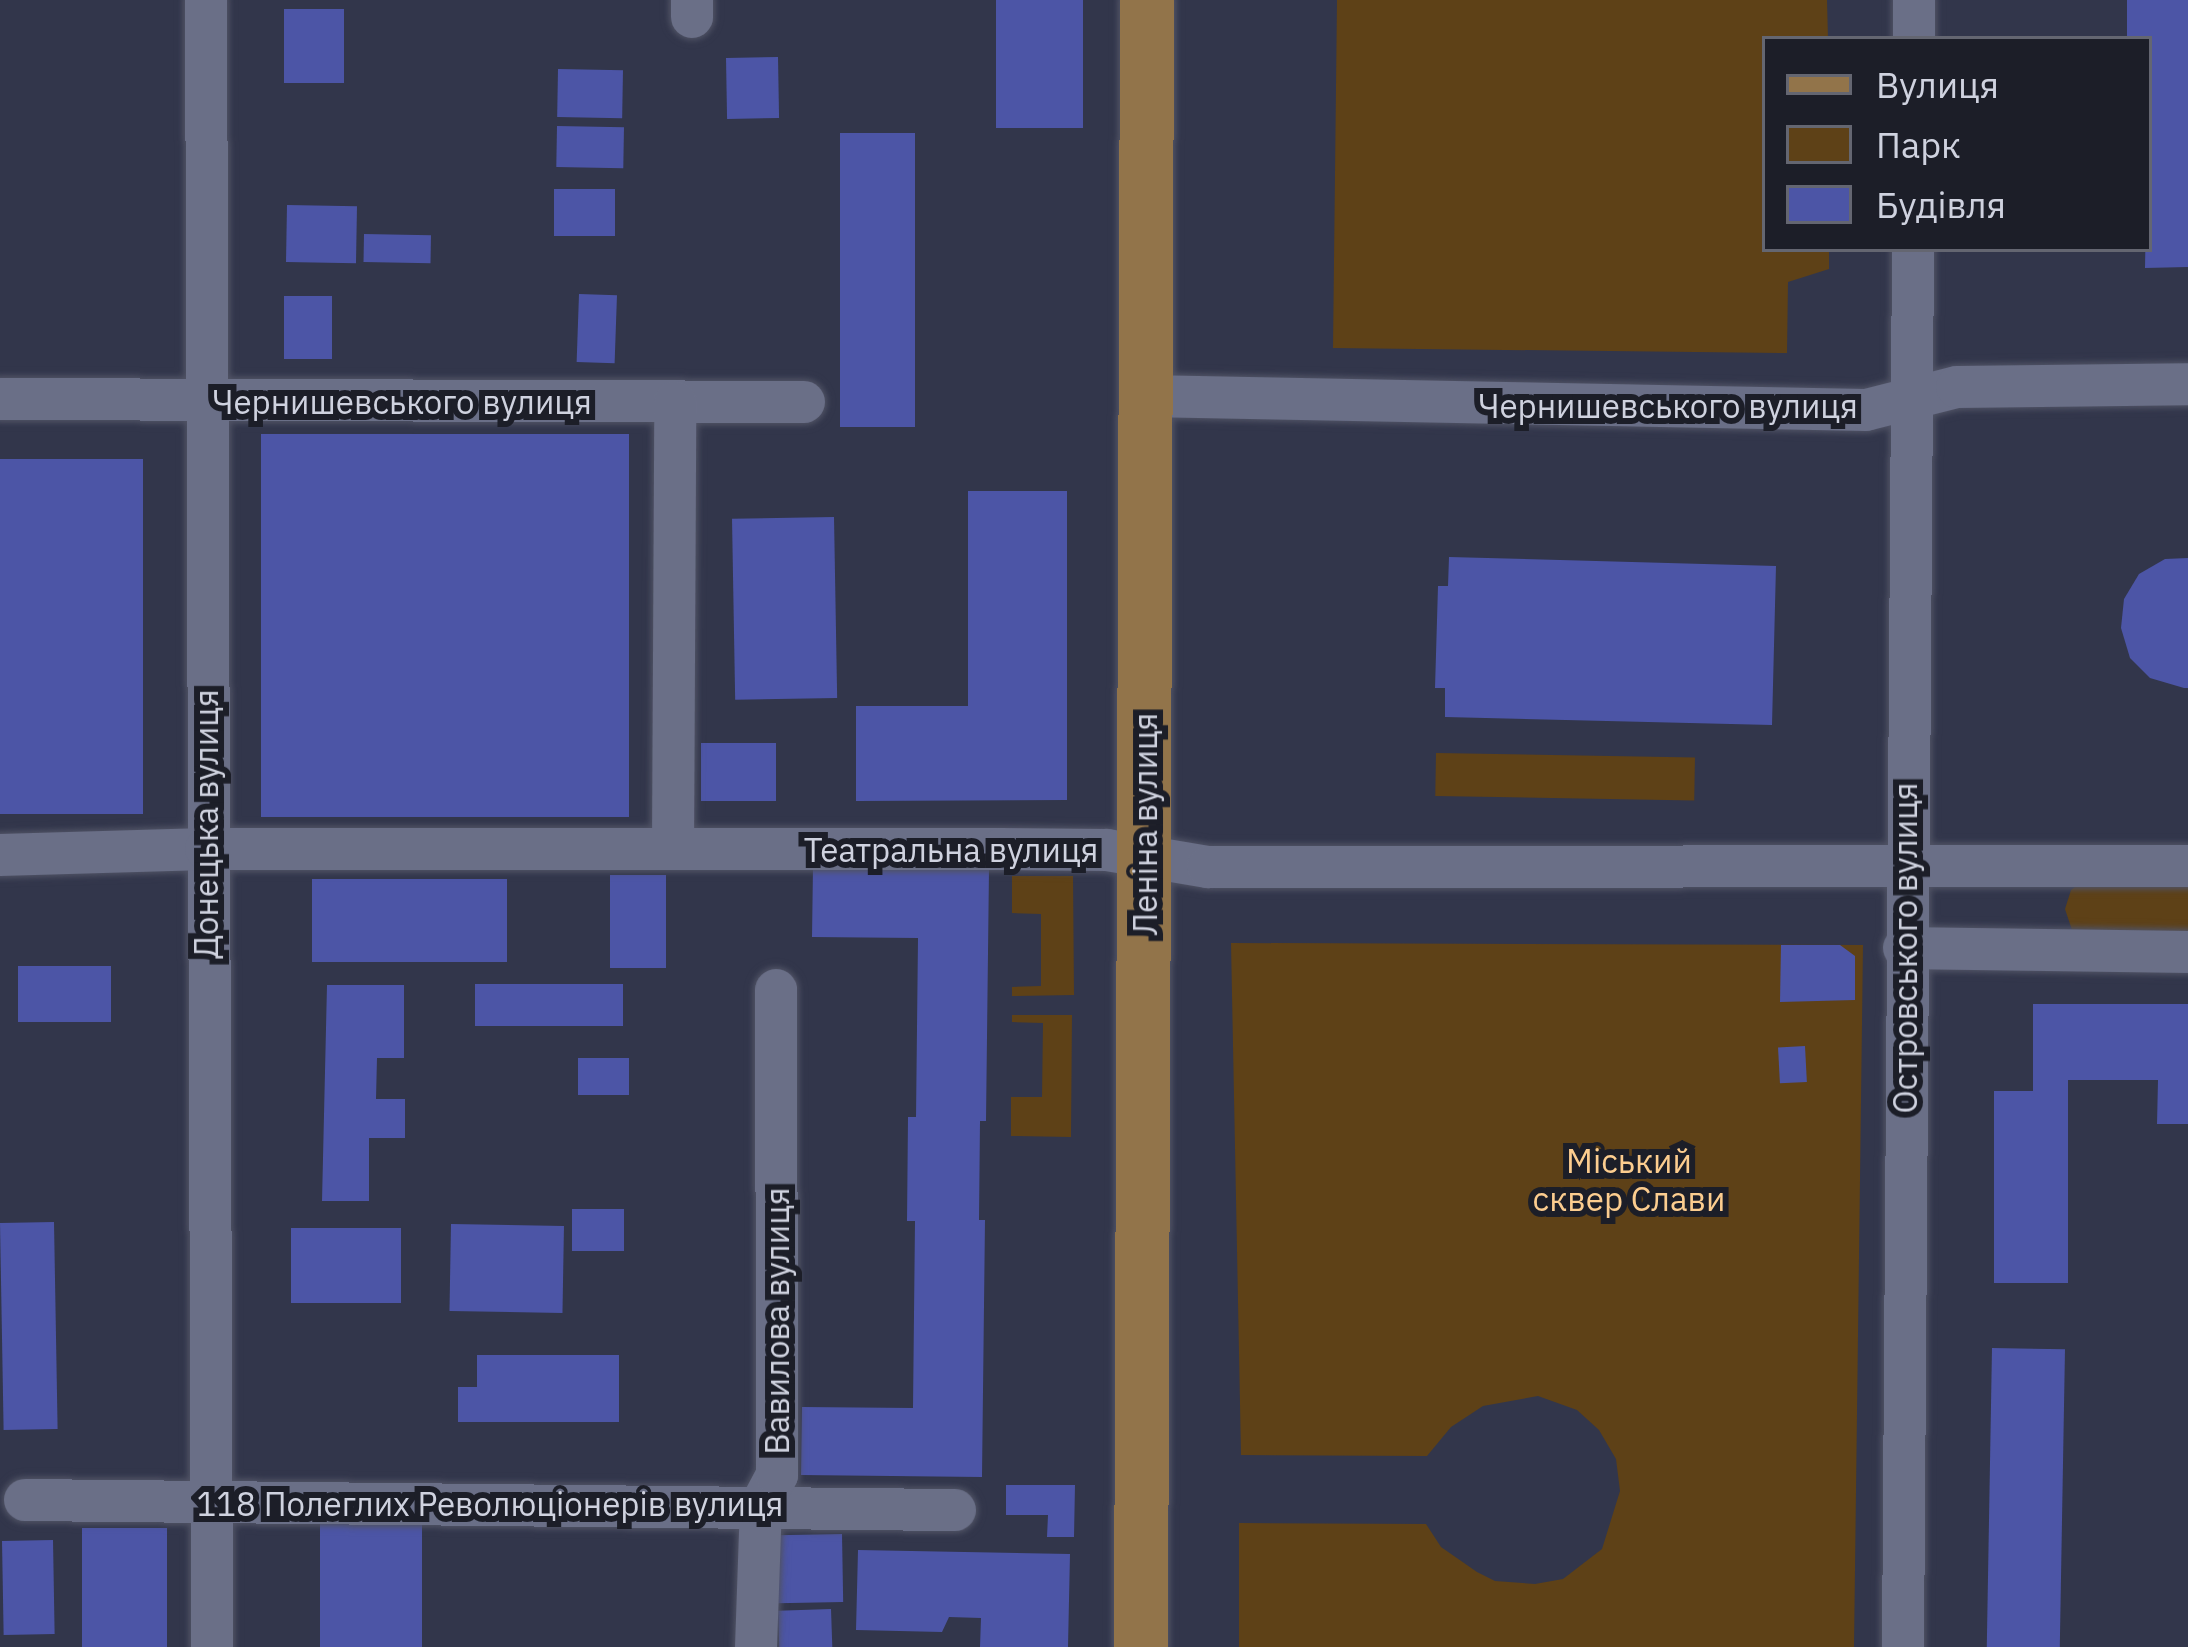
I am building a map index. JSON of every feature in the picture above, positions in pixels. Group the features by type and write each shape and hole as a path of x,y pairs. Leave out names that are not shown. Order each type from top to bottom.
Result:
{"main road":[{"name":"Леніна вулиця","path":"1141,1647 1147,0"}],"street":[{"name":"Донецька вулиця","path":"206,0 212,1647"},
{"path":"1914,0 1914,36"},
{"name":"Островського вулиця","path":"1903,1647 1904,948 1913,252"},
{"name":"Чернишевського вулиця","path":"1146,396 1866,410 1957,387 2188,384"},
{"name":"Чернишевського вулиця","path":"0,399 804,402"},
{"path":"673,849 674,403"},
{"name":"Театральна вулиця","path":"0,855 206,848 1108,850 1208,867 2188,866"},
{"path":"1904,948 2188,952"},
{"name":"Вавилова вулиця","path":"756,1647 761,1505 777,1475 776,990"},
{"name":"118 Полеглих Революціонерів вулиця","path":"25,1500 956,1510"}],"green space":[{"path":"1337,0 1827,0 1828,36 1762,36 1762,252 1829,252 1829,269 1788,282 1787,353 1333,348"},
{"path":"1436,753 1695,758 1694,801 1435,796"},
{"path":"1012,876 1073,876 1074,995 1012,996 1012,987 1041,986 1041,914 1012,913"},
{"path":"2088,877 2188,878 2188,942 2072,930 2065,909 2071,890"},
{"name":"Міський сквер Слави","path":"1231,943 1863,945 1854,1647 1239,1647 1239,1523 1426,1524 1441,1547 1477,1572 1495,1581 1535,1584 1563,1579 1602,1549 1620,1491 1616,1459 1599,1430 1577,1410 1538,1396 1483,1406 1451,1427 1427,1456 1241,1455"},
{"path":"1012,1015 1072,1015 1071,1137 1011,1136 1011,1097 1042,1097 1043,1023 1012,1022"}],"building":[{"path":"996,0 1083,0 1083,128 996,128"},
{"path":"2127,0 2188,0 2188,267 2145,268 2145,252 2152,252 2152,36 2127,36"},
{"path":"284,9 344,9 344,83 284,83"},
{"path":"778,57 779,118 727,119 726,58"},
{"path":"558,69 623,70 622,118 557,117"},
{"path":"557,126 624,127 623,168 556,167"},
{"path":"840,133 915,133 915,427 840,427"},
{"path":"554,189 615,189 615,236 554,236"},
{"path":"287,205 357,206 356,263 286,262"},
{"path":"364,234 431,235 431,263 364,262"},
{"path":"579,294 617,295 615,363 577,362"},
{"path":"284,296 332,296 332,359 284,359"},
{"path":"261,434 629,434 629,817 261,817"},
{"path":"0,459 143,459 143,814 0,814"},
{"path":"968,491 1067,491 1067,800 856,801 856,706 968,706"},
{"path":"834,517 837,698 735,700 732,519"},
{"path":"1449,557 1776,566 1772,725 1445,717 1445,688 1435,688 1438,586 1448,586"},
{"path":"2188,558 2188,688 2184,688 2150,678 2130,658 2121,628 2124,599 2139,574 2165,559"},
{"path":"701,743 776,743 776,801 701,801"},
{"path":"813,866 989,869 986,1121 980,1121 979,1220 985,1220 982,1477 801,1475 802,1407 913,1408 915,1221 907,1221 908,1117 916,1117 918,938 812,937"},
{"path":"610,875 666,875 666,968 610,968"},
{"path":"312,879 507,879 507,962 312,962"},
{"path":"1781,945 1840,945 1855,956 1855,1000 1780,1002"},
{"path":"18,966 111,966 111,1022 18,1022"},
{"path":"475,984 623,984 623,1026 475,1026"},
{"path":"327,985 404,985 404,1058 377,1058 376,1099 405,1099 405,1138 369,1138 369,1201 322,1201"},
{"path":"2033,1004 2188,1004 2188,1124 2157,1124 2158,1080 2068,1080 2068,1283 1994,1283 1994,1091 2033,1091"},
{"path":"1805,1046 1807,1082 1780,1083 1778,1047"},
{"path":"578,1058 629,1058 629,1095 578,1095"},
{"path":"572,1209 624,1209 624,1251 572,1251"},
{"path":"54,1222 58,1429 4,1430 0,1223"},
{"path":"451,1224 564,1226 562,1313 449,1311"},
{"path":"291,1228 401,1228 401,1303 291,1303"},
{"path":"1992,1348 2065,1349 2060,1647 1987,1647"},
{"path":"477,1355 619,1355 619,1422 458,1422 458,1387 477,1387"},
{"path":"1006,1485 1075,1485 1074,1537 1047,1537 1048,1515 1006,1515"},
{"path":"320,1514 422,1514 422,1647 320,1647"},
{"path":"82,1528 167,1528 167,1647 82,1647"},
{"path":"842,1534 843,1602 777,1603 776,1535"},
{"path":"53,1540 55,1634 4,1635 2,1541"},
{"path":"858,1550 1070,1554 1068,1647 980,1647 981,1618 949,1617 942,1632 856,1630"},
{"path":"831,1609 832,1647 779,1647 778,1611"}]}
